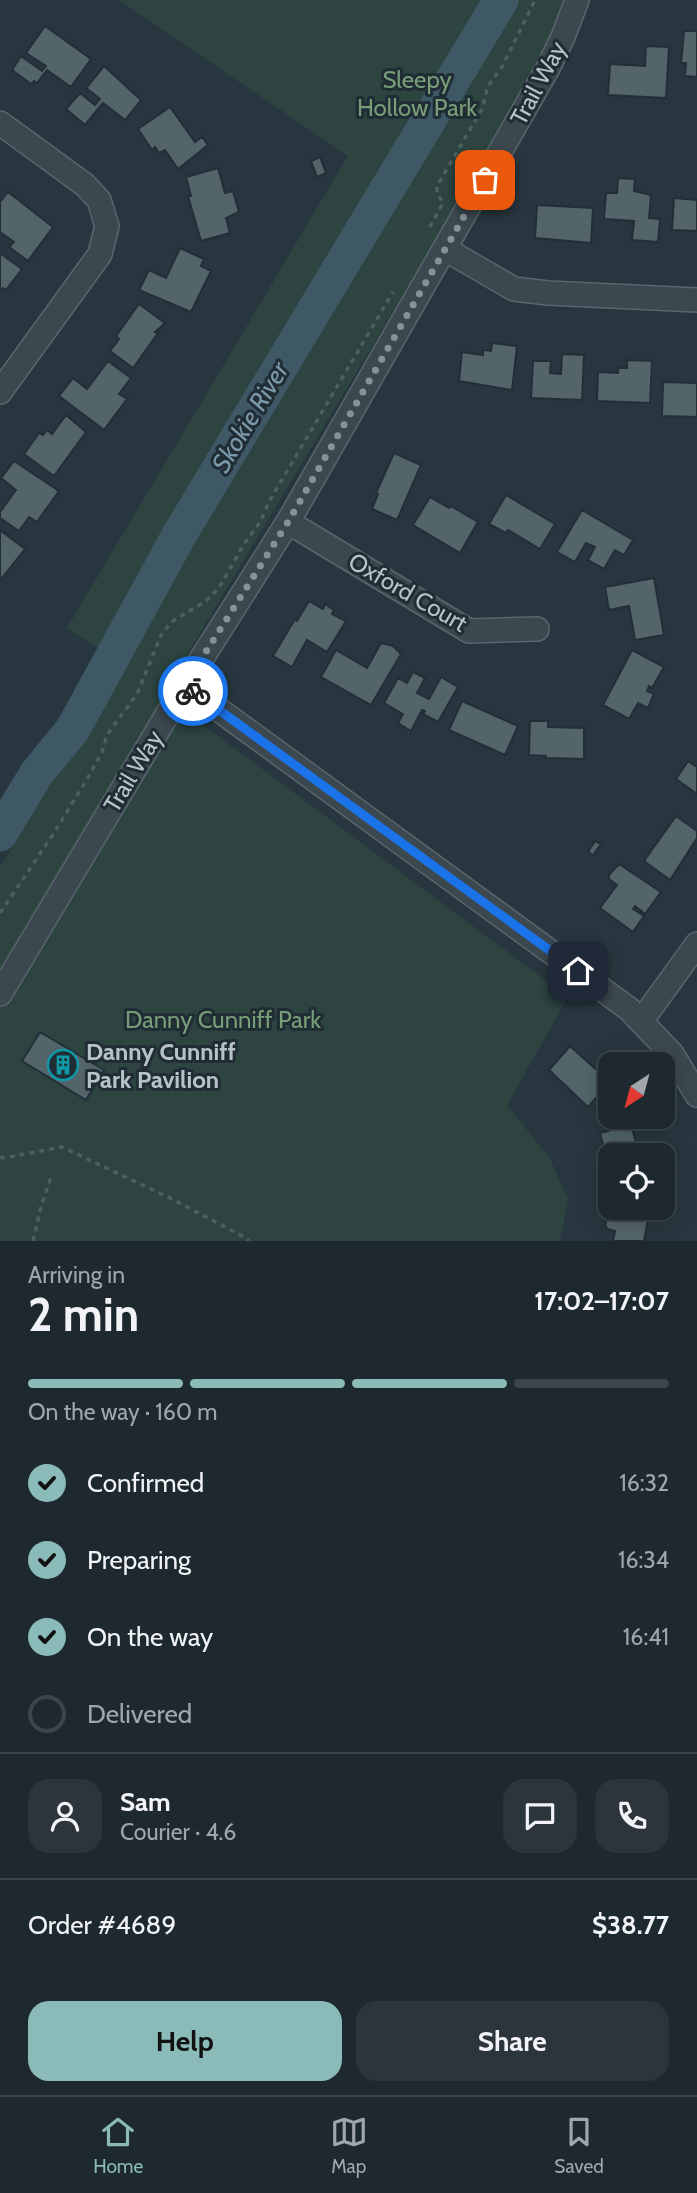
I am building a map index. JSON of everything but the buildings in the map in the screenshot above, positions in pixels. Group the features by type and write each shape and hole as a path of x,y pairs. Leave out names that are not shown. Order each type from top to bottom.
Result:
{"street":[{"name":"Trail Way","path":"0,994 185,685 288,522 548,68 577,0"},
{"path":"0,123 85,185 99,200 107,226 100,254 0,392"},
{"path":"445,249 514,289 697,300"},
{"name":"Oxford Court","path":"288,522 470,631 537,629"},
{"path":"185,685 623,1004 642,1020 672,1054 697,1095"},
{"path":"642,1020 697,944"}],"path":[{"path":"425,239 443,202 437,186 482,109 488,86 502,68 534,0"},
{"path":"0,913 86,781 102,752 107,735 138,694 162,634 173,621 206,601 219,588 400,281"},
{"path":"0,1157 62,1147 172,1199 249,1241"},
{"path":"33,1241 51,1177"}],"green space":[{"name":"Danny Cunniff Park","path":"119,0 563,0 542,57 515,108 163,695 568,997 507,1105 549,1157 568,1199 560,1241 0,1241 0,867 124,666 67,628 348,156"}],"waterway":[{"name":"Skokie River","path":"0,834 37,773 73,729 178,537 501,0"}],"way so far":[{"path":"193,691 185,685 288,522 317,467 485,180"}],"place":[{"name":"Danny Cunniff Park Pavilion","path":"63,1065"}],"route":[{"path":"193,691 578,971"}],"park label":[{"name":"Sleepy Hollow Park","path":"417,93"}]}
